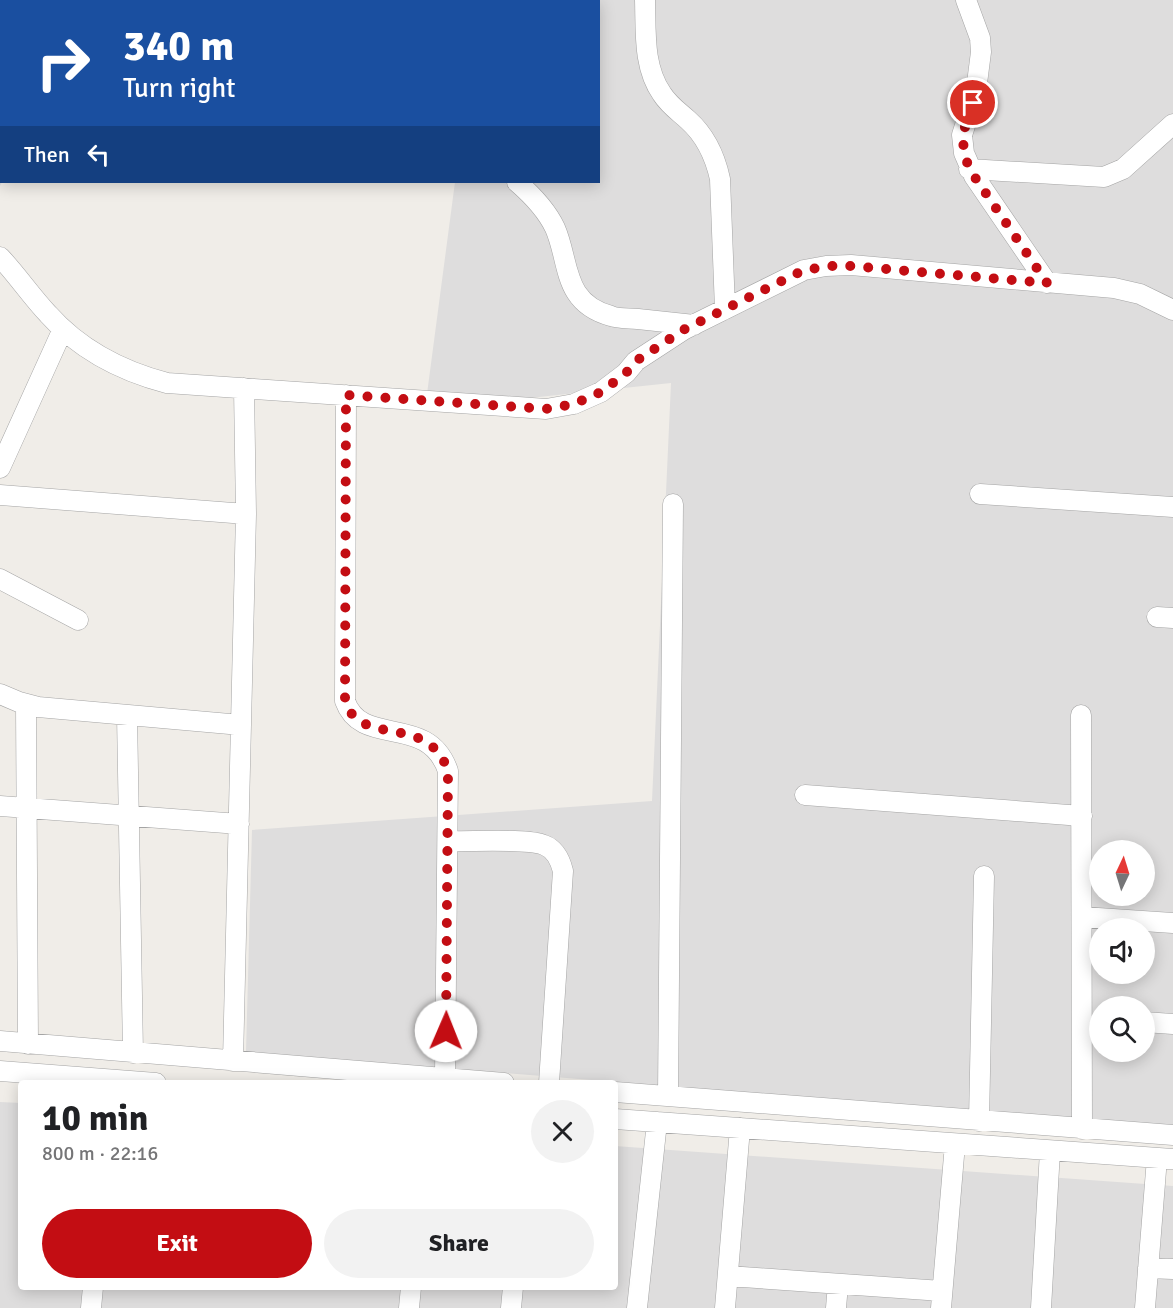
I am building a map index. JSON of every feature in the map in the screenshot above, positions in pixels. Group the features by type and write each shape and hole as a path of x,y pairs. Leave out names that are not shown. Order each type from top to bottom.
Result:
{"street":[{"path":"645,0 648,61 655,82 668,103 702,135 718,167 725,309"},
{"path":"966,0 980,38 981,51 979,80 962,135 963,153 969,169 1047,283"},
{"path":"969,169 1104,177 1123,169 1173,124"},
{"path":"518,183 531,194 547,214 560,241 570,283 591,307 612,317 694,325"},
{"path":"0,257 48,314 79,343 112,364 148,378 167,383 546,409 581,401 601,392 620,378 636,361 694,325 804,270 826,266 851,266 1127,290 1173,310"},
{"path":"0,468 63,329"},
{"path":"233,1061 246,514 244,388"},
{"path":"346,395 345,702 351,714 360,723 418,737 429,742 438,750 448,771 445,1078"},
{"path":"980,494 1173,507"},
{"path":"0,495 246,514"},
{"path":"668,1096 673,504"},
{"path":"0,579 78,620"},
{"path":"0,694 26,705 241,725"},
{"path":"26,705 28,1044"},
{"path":"127,715 134,1053"},
{"path":"1081,715 1083,917 1089,996"},
{"path":"805,795 1082,816"},
{"path":"0,806 239,824"},
{"path":"448,841 536,843 550,848 559,858 563,870 549,1080"},
{"path":"979,1121 984,876"},
{"path":"1083,917 1173,923"},
{"path":"1155,1022 1173,1023"},
{"path":"0,1041 233,1061 383,1078 469,1080"},
{"path":"1082,1129 1089,1044"},
{"path":"0,1071 102,1080"},
{"path":"618,1092 1173,1135"},
{"path":"903,1140 904,1115"},
{"path":"618,1119 1165,1158 1148,1268 1145,1308"},
{"path":"637,1308 657,1122"},
{"path":"725,1308 740,1128"},
{"path":"728,1276 838,1284 941,1299 955,1144"},
{"path":"1041,1308 1050,1151"},
{"path":"1148,1268 1173,1269"},
{"path":"836,1308 838,1284"},
{"path":"91,1308 93,1290"},
{"path":"409,1308 411,1290"},
{"path":"511,1308 513,1290"}],"shaded area":[{"path":"600,0 1173,0 1173,1127 618,1082 618,1080 592,1080 246,1052 252,830 652,801 671,383 425,409 455,183 600,183"},
{"path":"0,1102 18,1103 18,1290 618,1290 618,1146 1173,1186 1173,1308 0,1308"}],"route":[{"path":"446,1031 448,771 438,750 429,742 418,737 360,723 351,714 345,702 346,395 546,409 574,404 601,392 626,373 636,361 685,329 804,270 815,267 839,265 1047,283 969,169 963,153 962,135 973,103"}]}
